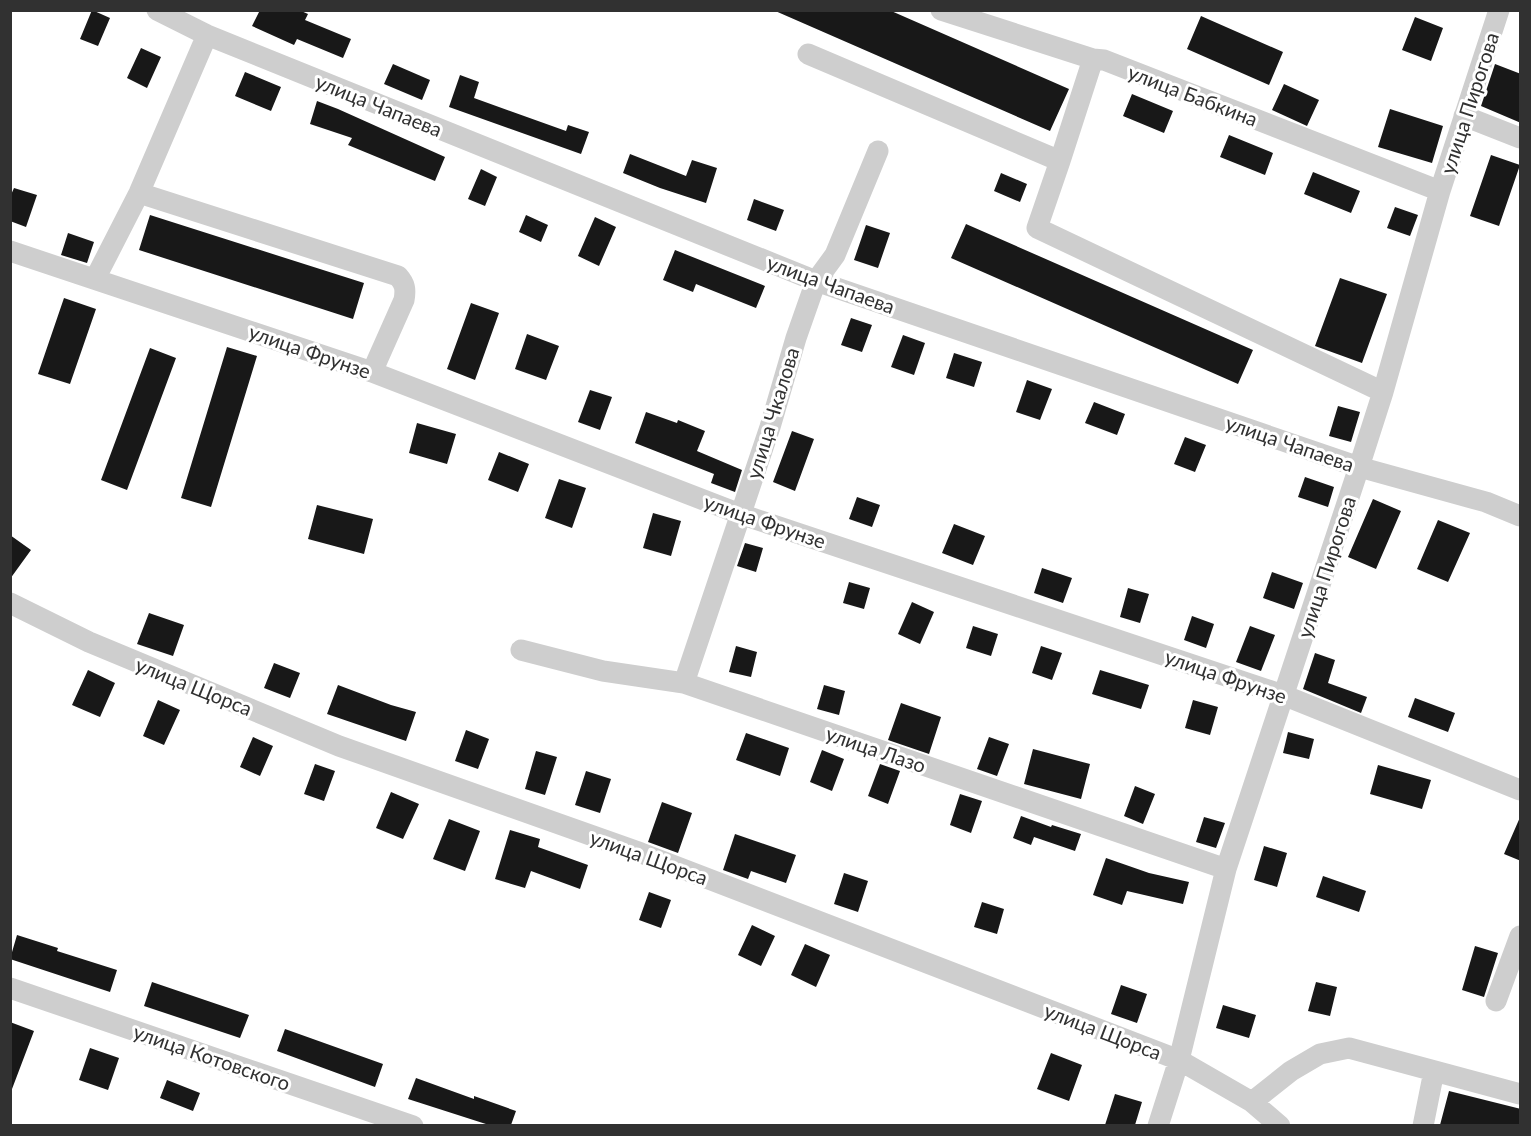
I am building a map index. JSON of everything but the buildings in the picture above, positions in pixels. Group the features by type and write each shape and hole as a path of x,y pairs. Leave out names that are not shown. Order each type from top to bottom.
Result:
{"street":[{"name":"улица Чапаева","path":"157,10 200,25 816,281 1359,467 1486,501 1521,516"},
{"name":"улица Бабкина","path":"941,10 1093,59 1104,60 1440,191"},
{"name":"улица Пирогова","path":"1158,1125 1179,1060 1226,869 1383,392 1440,191 1499,10"},
{"path":"95,279 139,193 200,25"},
{"path":"808,54 1060,161"},
{"path":"1093,59 1037,228 1383,392"},
{"path":"1464,116 1521,138"},
{"name":"улица Чкалова","path":"684,683 770,427 796,338 816,281 835,255 878,151"},
{"path":"139,193 398,276 403,281 406,290 404,300 372,372"},
{"name":"улица Фрунзе","path":"10,251 372,372 740,514 1283,695 1521,790"},
{"name":"улица Щорса","path":"10,603 89,642 339,746 641,854 1179,1060 1252,1102 1280,1125"},
{"name":"улица Лазо","path":"521,650 603,671 684,683 1226,869"},
{"path":"1496,1001 1521,936"},
{"name":"улица Котовского","path":"10,988 413,1125"},
{"path":"1252,1102 1291,1071 1320,1054 1349,1048 1521,1094"},
{"path":"1423,1125 1434,1071"}]}
